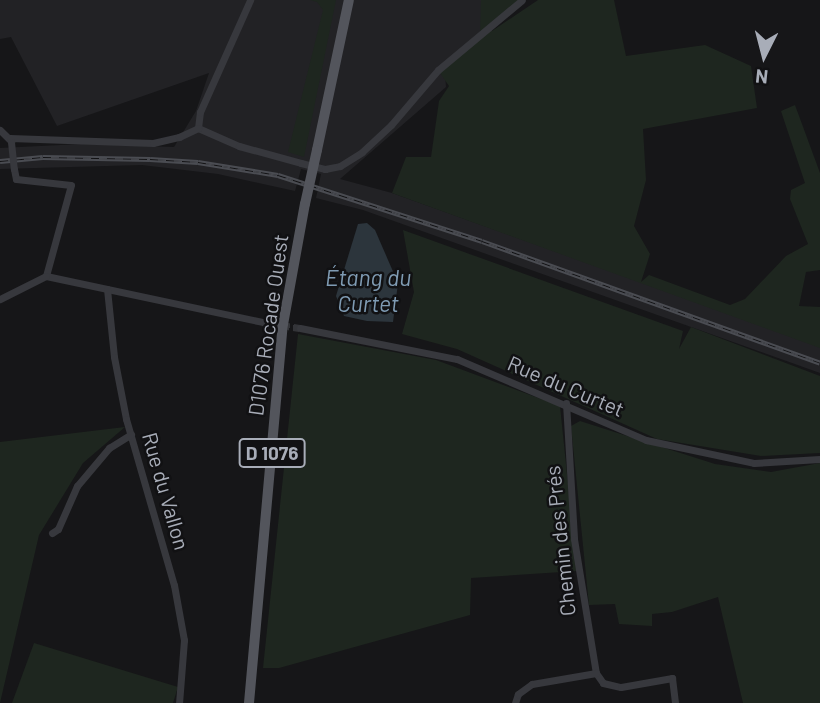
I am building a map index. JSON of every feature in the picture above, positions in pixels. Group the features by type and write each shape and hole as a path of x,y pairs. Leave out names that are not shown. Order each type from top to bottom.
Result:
{"main road":[{"name":"D1076 Rocade Ouest","path":"249,703 282,330 305,204 349,0"}],"street":[{"path":"198,128 200,112 250,0"},
{"path":"0,131 11,140 153,143 179,137 198,128 239,146 301,163 325,169 340,166 362,152 391,125 438,70 522,0"},
{"path":"11,140 16,179 71,185 46,276"},
{"path":"0,299 46,276 262,322"},
{"name":"Rue du Vallon","path":"107,289 114,357 131,434 176,596 184,640 179,703"},
{"name":"Rue du Curtet","path":"300,328 457,359 566,403 646,440 754,463 820,459"},
{"name":"Chemin des Prés","path":"566,403 574,539 596,673"},
{"path":"52,533 58,528 77,486 108,448 131,434"},
{"path":"515,703 518,694 533,684 596,673 603,683 621,687 672,678 675,703"}],"shaded area":[{"path":"0,0 485,0 482,36 445,74 446,87 340,179 392,193 820,346 820,373 363,210 316,198 321,174 301,169 295,191 218,174 142,165 0,169 0,148 81,144 174,147 196,111 209,73 57,126 11,37 0,39"},
{"path":"310,0 336,0 304,157 288,152 323,10 317,2"},
{"path":"481,0 519,0 489,27 492,31 538,0 614,0 626,56 705,45 751,66 757,108 643,129 646,180 634,226 650,254 641,282 649,275 730,305 745,299 786,256 808,244 790,199 791,190 805,183 781,111 795,105 820,173 820,270 806,272 799,306 820,307 820,348 392,193 406,157 431,157 439,101 449,86 438,70 480,34"},
{"path":"403,230 683,331 679,349 691,327 820,376 820,453 761,456 657,439 457,349 402,334 414,292"},
{"path":"298,334 436,360 560,406 577,571 471,578 470,615 279,668 263,668"},
{"path":"580,421 715,464 771,472 820,463 820,703 743,703 718,597 672,612 652,614 652,626 619,624 615,604 589,605 571,426"},
{"path":"125,427 83,463 39,535 0,703 0,442"},
{"path":"34,643 178,687 173,703 12,703"}],"water":[{"name":"Étang du Curtet","path":"367,223 375,230 398,283 393,322 367,321 344,316 336,296 358,224"}],"tunnel":[{"path":"262,322 300,328"}],"railway":[{"path":"0,161 43,157 150,159 198,162 278,175 482,241 820,363"}]}
